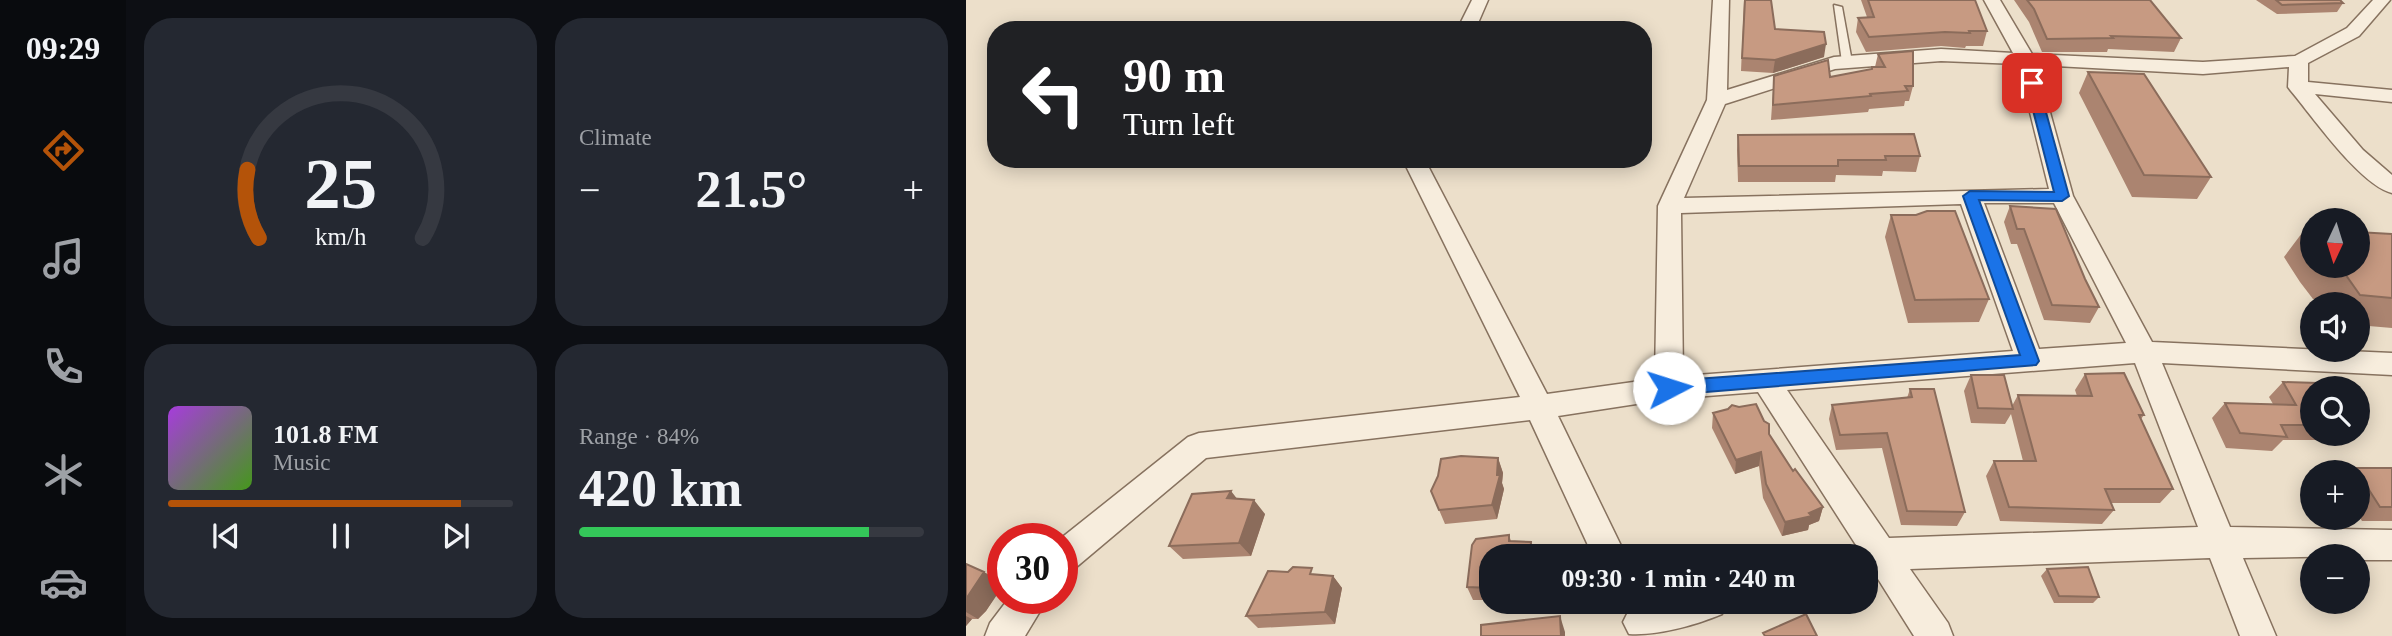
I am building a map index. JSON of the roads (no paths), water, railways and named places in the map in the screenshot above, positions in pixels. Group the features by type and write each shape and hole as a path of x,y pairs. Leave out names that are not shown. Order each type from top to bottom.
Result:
{"street":[{"path":"1470,21 1480,0"},
{"path":"1669,388 1669,206 1717,100 1721,0"},
{"path":"1992,0 2026,60 2062,196 2144,352 2258,636"},
{"path":"1717,100 1780,78 1847,62 1941,55 2203,68 2298,61 2353,32 2382,0"},
{"path":"2298,61 2298,87 2355,155 2392,186"},
{"path":"2298,87 2392,96"},
{"path":"1418,168 1539,407 1604,544"},
{"path":"1669,206 1970,196 2062,196"},
{"path":"1970,196 2030,361"},
{"path":"1078,545 1199,446 1539,407 1669,388 2144,352 2392,364"},
{"path":"1765,380 1865,544"},
{"path":"1878,555 2220,542 2392,545"},
{"path":"1878,563 1935,636"},
{"path":"1003,636 1019,614"},
{"path":"1640,620 1663,614"}],"lane":[{"path":"1837,7 1847,62"}]}
